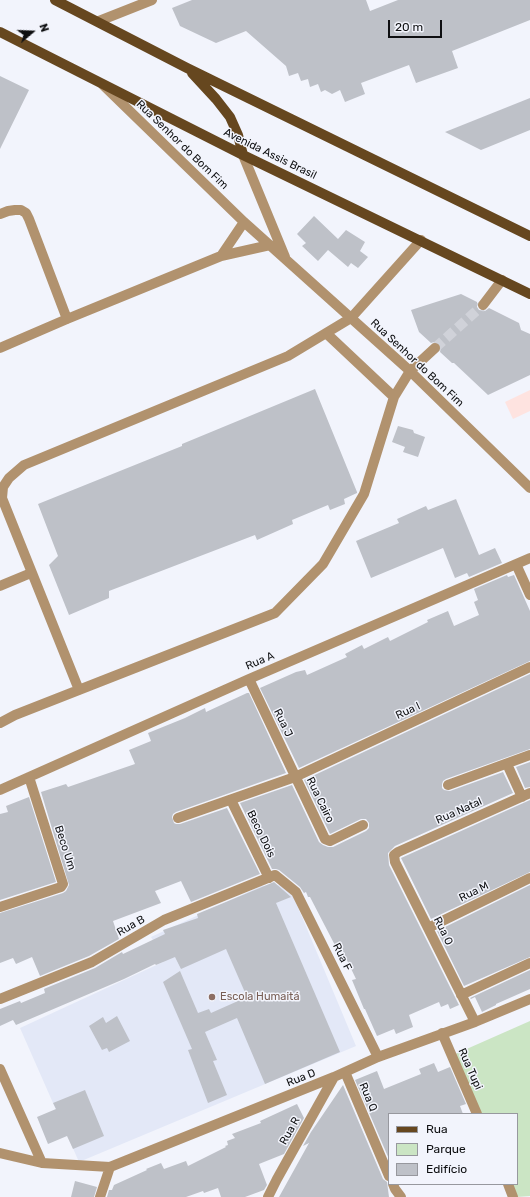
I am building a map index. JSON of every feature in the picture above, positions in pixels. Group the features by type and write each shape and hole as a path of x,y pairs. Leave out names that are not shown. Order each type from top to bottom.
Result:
{"main road":[{"path":"55,0 99,21 187,68 530,236"},
{"name":"Avenida Assis Brasil","path":"0,32 243,155 530,294"},
{"path":"187,68 216,99 230,117 238,135 243,155"}],"street":[{"path":"99,21 152,0"},
{"name":"Rua Senhor do Bom Fim","path":"97,80 244,222 410,371 530,488"},
{"name":"Rua Senhor do Bom Fim","path":"243,155 286,259"},
{"path":"4,213 21,210 26,213 67,318"},
{"path":"221,256 244,222"},
{"path":"79,690 2,498 3,487 9,478 24,465 288,356 351,318 421,240"},
{"path":"0,348 67,318 221,256 270,245"},
{"path":"483,305 502,280"},
{"path":"326,333 394,397"},
{"path":"0,723 15,715 276,613 323,564 364,494 394,397 410,371 435,348"},
{"name":"Rua A","path":"0,790 249,679 530,558"},
{"path":"516,564 530,595"},
{"path":"0,586 32,573"},
{"name":"Rua I","path":"296,777 530,667"},
{"name":"Rua J","path":"249,679 296,777"},
{"path":"448,785 530,755"},
{"path":"507,764 526,795"},
{"name":"Beco Um","path":"0,907 60,887 63,884 29,777"},
{"path":"178,818 296,777"},
{"name":"Rua Cairo","path":"296,777 325,839 330,841 363,825"},
{"name":"Rua Natal","path":"398,852 526,795"},
{"name":"Beco Dois","path":"231,800 272,877"},
{"name":"Rua O","path":"398,852 394,855 395,862 475,1022"},
{"name":"Rua B","path":"0,999 92,962 164,920 272,877"},
{"name":"Rua F","path":"272,877 296,892 378,1057"},
{"name":"Rua M","path":"428,928 530,878"},
{"path":"461,995 528,964"},
{"name":"Rua D","path":"110,1167 334,1077 378,1057 475,1022 530,999"},
{"name":"Rua Tupi","path":"442,1033 477,1113"},
{"path":"0,1070 42,1163"},
{"name":"Rua Q","path":"344,1072 388,1174"},
{"name":"Rua R","path":"268,1197 276,1179 334,1077"},
{"path":"0,1153 42,1163 110,1167 100,1197"},
{"path":"393,1185 401,1197"},
{"path":"508,1185 513,1197"}],"shaded area":[{"path":"530,390 530,411 513,419 505,402"},
{"name":"Escola Humaitá","path":"282,885 292,893 356,1046 79,1162 20,1028 163,962 151,937 261,886"}],"green space":[{"path":"530,1021 530,1196 517,1197 511,1185 518,1185 518,1113 480,1113 453,1055"}],"building":[{"path":"192,0 366,0 370,11 398,0 530,0 530,20 452,51 458,68 416,83 409,65 361,83 365,94 345,102 340,90 332,94 325,90 321,92 318,84 310,87 308,79 301,81 298,73 289,76 286,66 246,31 216,43 180,26 172,8"},
{"path":"0,76 29,90 0,149"},
{"path":"530,98 530,130 481,150 445,132"},
{"path":"314,216 338,239 346,230 365,242 360,251 368,257 358,268 351,263 348,267 328,250 318,261 302,246 306,243 297,234"},
{"path":"461,294 477,302 477,307 479,310 485,311 489,308 519,323 521,330 530,334 530,375 488,395 440,352 441,347 439,343 431,343 419,332 411,310"},
{"path":"315,389 357,493 344,499 345,504 330,510 328,505 292,520 293,524 257,540 255,535 109,591 109,598 69,615 49,565 58,556 38,504 182,446 182,444"},
{"path":"398,426 413,430 414,433 425,437 418,457 403,452 405,447 392,442"},
{"path":"456,499 479,555 495,548 502,563 469,577 467,573 455,578 443,548 371,578 356,541 399,523 397,519 426,506 428,510"},
{"path":"507,575 508,577 514,575 530,611 530,661 299,768 260,688 296,672 305,670 307,675 347,657 345,654 362,645 364,649 388,637 390,641 428,622 427,620 448,611 454,626 479,615 474,602 478,600 474,589"},
{"path":"530,674 530,749 446,779 442,784 442,788 444,790 450,791 503,772 513,793 395,846 388,853 389,865 459,1005 450,1009 448,1004 441,1007 439,1002 409,1015 413,1027 396,1034 394,1029 377,1036 352,980 356,979 343,952 339,953 306,892 304,893 300,887 279,870 272,869 240,803 292,785 319,842 328,847 333,847 366,831 369,828 369,823 366,819 361,819 330,834 304,780"},
{"path":"249,693 286,773 176,812 172,817 174,823 180,824 227,808 260,874 191,902 181,881 155,891 161,903 113,921 119,939 89,956 40,976 32,957 16,964 13,958 0,963 0,913 63,893 69,885 41,792 66,784 68,787 135,764 129,750 151,741 148,733 205,708 206,712"},
{"path":"530,762 530,787 525,788 516,767"},
{"path":"29,797 56,882 0,900 0,814 8,812 6,806"},
{"path":"530,800 530,872 431,919 401,858"},
{"path":"274,882 291,897 276,903 340,1052 265,1084 237,1018 205,1032 217,1060 213,1061 227,1095 208,1103 188,1050 192,1049 163,982 180,971 198,1013 209,1009 211,1013 247,997 226,949 181,969 175,957 156,965 155,964 124,979 16,1025 13,1020 0,1026 0,1009 20,1001 21,1003 45,993 44,989 46,988 95,968 122,952 123,954 165,934 163,930 198,918 197,914"},
{"path":"530,885 530,957 464,986 437,931"},
{"path":"530,970 530,989 482,1012 475,997 470,998"},
{"path":"117,1016 130,1041 109,1052 107,1048 102,1050 89,1026 103,1017 106,1023"},
{"path":"434,1063 438,1072 450,1067 466,1104 460,1106 463,1113 388,1113 388,1157 355,1080 377,1071 384,1089 421,1074 419,1069"},
{"path":"343,1085 383,1179 387,1182 389,1197 279,1197 309,1143 303,1146 311,1132"},
{"path":"85,1090 104,1136 73,1149 67,1136 48,1144 37,1117 56,1109 53,1103"},
{"path":"297,1104 304,1118 284,1154 259,1164 267,1185 264,1190 245,1197 221,1197 218,1188 186,1197 107,1197 109,1190 112,1190 114,1185 147,1170 146,1169 161,1163 164,1169 186,1161 188,1166 226,1147 225,1146 228,1145 227,1141 235,1138 232,1134 261,1123 260,1121"},
{"path":"75,1181 97,1187 94,1197 71,1197"}],"tunnel":[{"path":"435,348 483,305"}],"place":[{"name":"Escola Humaitá","path":"212,997"}]}
